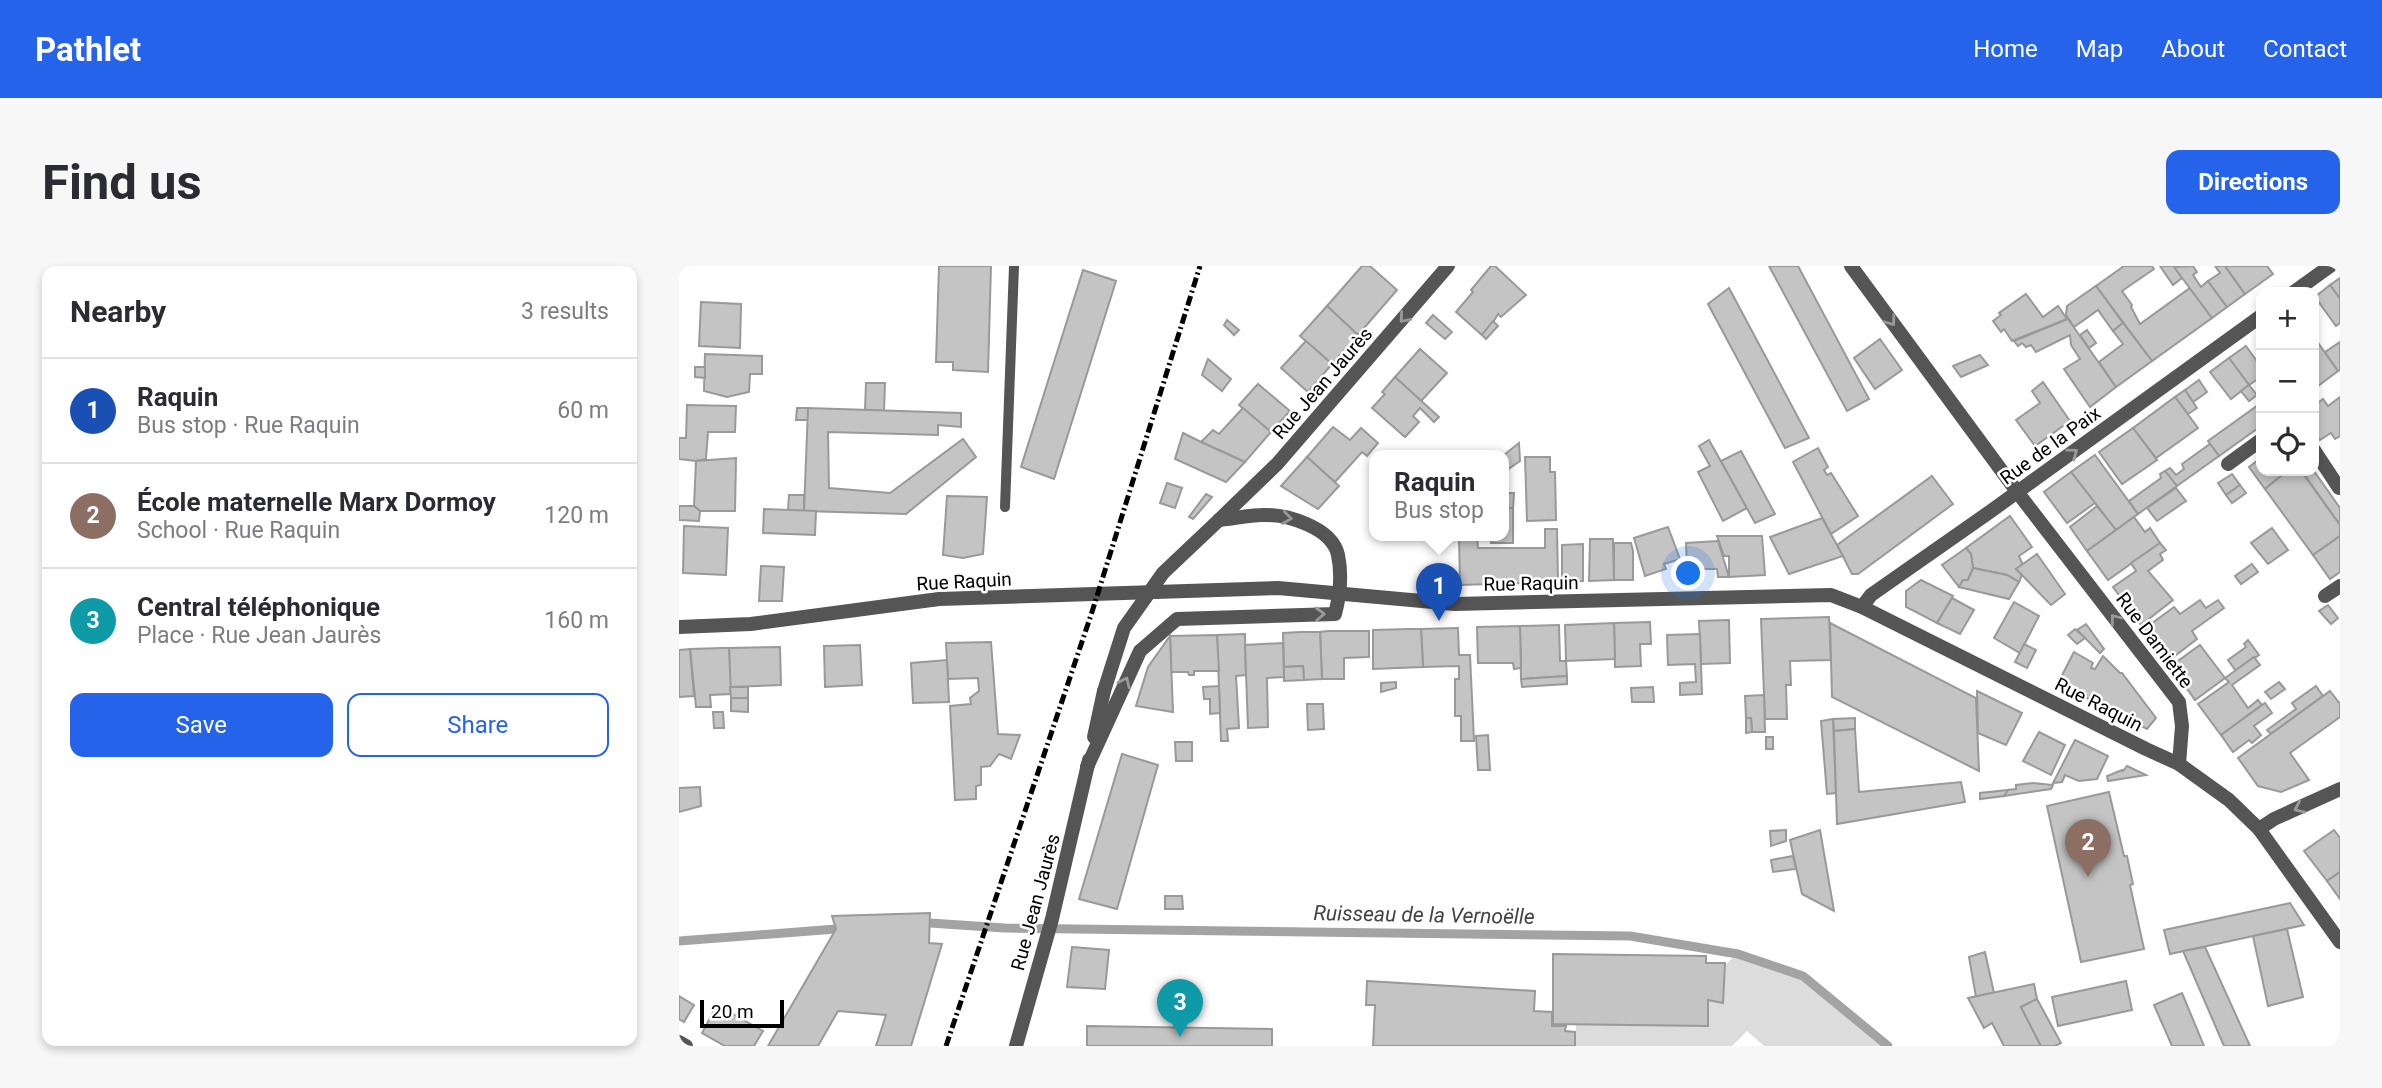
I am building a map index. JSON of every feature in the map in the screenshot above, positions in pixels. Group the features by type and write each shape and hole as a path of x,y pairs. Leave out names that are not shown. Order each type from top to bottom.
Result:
{"street":[{"name":"Rue Jean Jaurès","path":"1016,1046 1048,935 1104,691 1123,628 1163,573 1277,464 1448,266"},
{"name":"Rue Damiette","path":"1851,266 2018,493 2179,702 2182,726 2179,764"},
{"path":"2301,287 2330,266"},
{"name":"Rue de la Paix","path":"1862,607 1871,595 2018,493 2256,320"},
{"path":"2228,464 2256,444"},
{"path":"2319,457 2340,488"},
{"path":"1219,520 1263,515 1301,520 1325,536 1338,552 1340,594"},
{"path":"2325,596 2340,586"},
{"name":"Rue Raquin","path":"679,627 751,624 939,600 1278,588 1455,604 1832,595 1862,607 2179,764"},
{"name":"Rue Jean Jaurès","path":"1087,767 1139,651 1177,619 1335,614 1340,594"},
{"path":"2179,764 2229,800 2259,829 2340,942"},
{"path":"2259,829 2274,819 2340,789"},
{"path":"679,1042 686,1046"}],"lane":[{"path":"1005,507 1014,266"}],"shaded area":[{"path":"1738,954 1803,976 1888,1046 1764,1046 1747,1031 1732,1046 1575,1046 1576,1024 1707,1026 1713,986 1723,968"}],"building":[{"path":"939,266 991,266 988,372 953,370 953,362 936,362"},
{"path":"1362,266 1370,266 1397,290 1358,335 1327,306"},
{"path":"1491,266 1495,266 1526,295 1501,317 1498,314 1482,335 1456,312"},
{"path":"1769,266 1798,266 1869,399 1847,411"},
{"path":"2124,266 2152,266 2154,269 2122,291 2140,324 2190,288 2212,318 2152,361 2096,286"},
{"path":"2160,266 2174,266 2182,278 2173,285"},
{"path":"2193,266 2197,272 2193,275 2201,287 2208,281 2227,307 2212,318 2174,267"},
{"path":"2215,266 2225,266 2245,294 2227,307 2208,281 2220,273"},
{"path":"2225,266 2267,266 2273,274 2245,294"},
{"path":"1083,270 1116,281 1054,479 1021,467"},
{"path":"2340,278 2340,299 2330,285"},
{"path":"2330,285 2340,299 2340,323 2336,326 2319,303 2319,294"},
{"path":"2096,286 2123,323 2113,331 2098,310 2074,327 2066,315 2067,306"},
{"path":"1729,288 1809,438 1785,448 1708,304"},
{"path":"2026,294 2043,317 2058,306 2067,319 2012,341 2004,329 2001,332 1993,321 2001,315 1999,313"},
{"path":"701,302 741,304 740,348 699,346"},
{"path":"1327,306 1358,335 1332,364 1300,336"},
{"path":"1433,315 1452,332 1445,339 1426,323"},
{"path":"2068,319 2116,387 2090,407 2064,369 2080,359 2071,345 2070,335 2036,352 2031,345 2026,347 2022,343 2018,346 2014,341"},
{"path":"1227,320 1239,330 1234,335 1224,325"},
{"path":"1493,321 1498,326 1486,339 1482,335"},
{"path":"2123,323 2152,361 2116,387 2099,362 2123,344 2113,331"},
{"path":"2087,330 2096,343 2089,348 2080,335"},
{"path":"1880,339 1902,370 1875,389 1854,358"},
{"path":"1306,341 1332,364 1308,392 1281,368"},
{"path":"2340,342 2340,370 2338,371 2325,352"},
{"path":"2319,344 2338,371 2319,385"},
{"path":"2246,346 2256,360 2256,380 2249,385 2229,358"},
{"path":"1420,349 1447,373 1421,401 1395,377"},
{"path":"705,354 762,356 762,374 750,374 749,392 727,397 704,391"},
{"path":"1980,355 1988,365 1961,377 1953,366"},
{"path":"2229,358 2249,385 2231,399 2210,372"},
{"path":"1208,359 1231,379 1222,391 1202,375"},
{"path":"695,367 705,367 705,378 695,377"},
{"path":"1395,377 1439,417 1434,422 1420,408 1413,416 1419,422 1405,437 1372,408"},
{"path":"2199,380 2207,392 2193,402 2185,390"},
{"path":"2043,382 2070,421 2035,446 2016,420 2040,403 2032,391"},
{"path":"866,383 885,383 884,411 865,410"},
{"path":"1258,384 1290,411 1271,432 1239,405"},
{"path":"2249,385 2256,396 2249,401 2241,391"},
{"path":"2185,390 2197,408 2188,414 2175,397"},
{"path":"2175,397 2198,428 2156,458 2133,428"},
{"path":"2340,397 2340,436 2335,439 2331,433 2320,440 2319,402 2323,399 2328,406"},
{"path":"687,405 736,406 735,432 708,432 706,459 679,459 679,438 686,438"},
{"path":"2256,407 2256,430 2219,456 2208,441"},
{"path":"797,408 808,408 808,420 796,420"},
{"path":"808,408 961,413 961,427 938,425 938,435 828,432 829,488 890,493 963,439 976,457 906,514 804,511"},
{"path":"1243,408 1271,432 1245,462 1201,442 1213,430 1219,434"},
{"path":"1333,427 1350,440 1361,428 1378,443 1369,450 1367,456 1362,452 1335,482 1307,457"},
{"path":"2133,428 2157,460 2122,484 2099,452"},
{"path":"1183,433 1245,462 1226,482 1175,459"},
{"path":"1709,440 1747,508 1723,521 1698,472 1710,466 1699,446"},
{"path":"1519,443 1520,461 1509,469 1509,451"},
{"path":"2210,444 2219,456 2177,486 2165,471 2170,468 2176,475 2184,469 2182,464"},
{"path":"1818,448 1828,467 1824,470 1827,475 1831,473 1858,516 1831,534 1793,462"},
{"path":"1741,451 1775,514 1755,523 1721,461"},
{"path":"2095,455 2138,514 2116,530 2071,472"},
{"path":"1307,457 1339,486 1318,509 1281,486"},
{"path":"1525,457 1550,457 1550,472 1555,472 1556,520 1527,521"},
{"path":"736,458 735,511 700,511 694,506 696,461"},
{"path":"2256,462 2256,476 2281,476 2265,489 2249,467"},
{"path":"2165,471 2177,486 2138,514 2129,501 2161,478 2160,474"},
{"path":"2071,472 2095,503 2067,523 2044,492"},
{"path":"2232,474 2240,485 2226,495 2218,483"},
{"path":"1932,476 1953,504 1858,574 1852,574 1837,545"},
{"path":"2281,476 2305,476 2340,525 2340,536 2313,555 2265,489"},
{"path":"2318,476 2340,508 2340,521 2338,522 2306,477"},
{"path":"1167,483 1182,488 1175,508 1160,503"},
{"path":"2240,485 2246,493 2232,503 2226,495"},
{"path":"2176,488 2186,501 2157,521 2147,508"},
{"path":"1509,493 1514,493 1513,508 1509,508"},
{"path":"1206,494 1212,497 1193,519 1189,517"},
{"path":"789,495 804,495 804,511 788,510"},
{"path":"947,496 987,497 983,554 963,558 943,555"},
{"path":"679,506 694,506 700,511 699,521 679,520"},
{"path":"2097,506 2116,530 2087,551 2070,527"},
{"path":"1509,508 1513,508 1513,543 1491,543 1509,541"},
{"path":"764,509 816,511 815,535 763,533"},
{"path":"2010,516 2032,547 2019,556 2023,565 2016,569 2022,575 2019,582 2007,575 1973,568 1971,554 1966,548"},
{"path":"2134,517 2145,532 2150,528 2160,543 2108,580 2087,551"},
{"path":"1822,518 1843,556 1789,574 1770,537"},
{"path":"684,526 728,528 726,575 683,573"},
{"path":"1668,527 1680,559 1664,564 1666,569 1645,576 1634,538"},
{"path":"2272,528 2288,550 2268,564 2251,543"},
{"path":"1545,529 1557,529 1558,582 1460,585 1459,541 1477,541 1478,548 1545,548"},
{"path":"1717,536 1762,536 1765,575 1729,577 1729,556 1724,556"},
{"path":"2340,536 2340,572 2330,579 2313,555"},
{"path":"1590,539 1613,539 1614,580 1589,581"},
{"path":"1718,541 1729,577 1718,577 1717,569 1687,569 1686,543"},
{"path":"1614,543 1631,543 1633,580 1614,580"},
{"path":"2160,543 2166,550 2160,554 2163,560 2148,571 2173,600 2141,625 2113,587 2136,571 2131,563"},
{"path":"1583,544 1583,581 1562,582 1562,545"},
{"path":"1966,548 1971,554 1973,568 1968,580 1963,580 1959,587 1942,565"},
{"path":"2037,554 2065,594 2051,605 2016,569"},
{"path":"2252,564 2258,572 2241,584 2235,576"},
{"path":"761,566 784,567 782,601 759,601"},
{"path":"1973,568 2007,575 2019,582 2009,599 1959,587 1963,580 1968,580"},
{"path":"1921,580 1953,596 1937,623 1906,607 1906,591"},
{"path":"1952,598 1974,610 1960,634 1937,623"},
{"path":"2200,600 2206,608 2218,600 2224,608 2192,631 2197,639 2167,662 2144,629 2174,607 2180,614"},
{"path":"2014,602 2039,616 2020,653 1994,638"},
{"path":"2328,605 2338,618 2331,624 2319,611"},
{"path":"1829,617 1831,660 1790,661 1791,685 1786,685 1787,719 1765,719 1761,619"},
{"path":"1729,620 1730,663 1701,664 1699,621"},
{"path":"1650,622 1651,644 1640,644 1641,666 1615,667 1614,623"},
{"path":"1614,623 1615,659 1566,661 1565,625"},
{"path":"1830,623 1976,698 1979,771 1832,697"},
{"path":"2086,624 2104,649 2100,653 2077,630"},
{"path":"1559,625 1560,661 1566,661 1567,676 1521,679 1520,626"},
{"path":"1520,626 1521,668 1514,669 1513,663 1478,663 1477,627"},
{"path":"1458,628 1459,655 1470,655 1474,741 1461,741 1461,716 1455,716 1455,679 1459,679 1459,666 1423,667 1421,629"},
{"path":"1421,629 1423,667 1373,669 1373,630"},
{"path":"2075,629 2085,638 2077,644 2068,635"},
{"path":"1369,631 1369,657 1344,658 1344,679 1322,679 1320,632"},
{"path":"1320,632 1322,679 1304,680 1303,666 1284,667 1283,633"},
{"path":"1245,634 1246,675 1236,676 1239,728 1227,729 1228,741 1221,741 1217,635"},
{"path":"1700,634 1702,694 1680,695 1680,683 1696,682 1695,664 1668,665 1667,635"},
{"path":"1217,635 1219,671 1194,671 1194,675 1189,675 1188,672 1171,672 1170,636"},
{"path":"1170,636 1173,712 1136,706 1148,667"},
{"path":"2248,640 2259,655 2236,671 2228,660 2246,647 2244,644"},
{"path":"991,642 998,734 1020,735 1011,759 999,754 990,766 981,767 981,785 976,786 976,799 955,800 950,706 971,704 970,698 979,691 978,678 948,679 946,643"},
{"path":"1283,643 1284,677 1267,678 1268,727 1248,728 1245,645"},
{"path":"2024,644 2036,650 2027,668 2015,662"},
{"path":"860,645 862,685 825,687 824,646"},
{"path":"2200,645 2225,678 2195,700 2171,666"},
{"path":"780,647 781,685 730,687 729,648"},
{"path":"729,648 731,694 710,695 711,707 696,707 690,649"},
{"path":"690,649 694,696 679,697 679,650"},
{"path":"2074,652 2093,663 2091,668 2095,669 2103,656 2122,673 2156,718 2147,729 2058,683"},
{"path":"2254,657 2260,665 2232,685 2248,708 2258,700 2262,705 2221,735 2198,704 2229,682 2225,678"},
{"path":"947,660 949,702 913,703 911,663"},
{"path":"1303,666 1304,680 1284,681 1284,667"},
{"path":"1567,676 1567,684 1522,687 1521,679"},
{"path":"1396,682 1396,688 1381,692 1381,683"},
{"path":"2279,682 2285,689 2271,699 2265,692"},
{"path":"1219,686 1220,713 1210,714 1210,699 1204,699 1203,687"},
{"path":"2316,686 2323,696 2271,734 2267,730 2296,709 2292,703"},
{"path":"730,687 748,687 748,698 731,698"},
{"path":"1653,687 1654,702 1632,702 1631,688"},
{"path":"1977,691 2022,713 2006,745 1978,733"},
{"path":"2330,691 2340,704 2340,717 2290,753 2309,780 2281,792 2258,786 2238,758"},
{"path":"1764,695 1765,732 1752,732 1751,718 1746,718 1745,696"},
{"path":"731,698 748,698 748,712 731,711"},
{"path":"2265,703 2272,713 2254,726 2261,735 2252,743 2249,740 2233,752 2221,735"},
{"path":"1307,704 1323,704 1324,729 1308,730"},
{"path":"713,712 723,712 724,728 714,728"},
{"path":"1746,718 1751,718 1752,732 1746,733"},
{"path":"1855,718 1855,729 1834,731 1833,719"},
{"path":"1833,719 1836,793 1827,794 1821,721"},
{"path":"1855,729 1859,792 1961,782 1965,802 1837,824 1834,731"},
{"path":"2039,732 2065,745 2051,775 2023,761"},
{"path":"1488,735 1490,770 1478,770 1476,736"},
{"path":"1766,737 1773,737 1773,749 1766,749"},
{"path":"2075,740 2108,756 2097,779 2079,781 2065,775 2062,782 2053,783"},
{"path":"1175,742 1192,742 1192,761 1176,761"},
{"path":"1122,754 1158,765 1117,909 1079,899"},
{"path":"2127,766 2146,775 2108,781 2107,776 2123,771"},
{"path":"2016,785 2053,785 2051,789 2004,796 2007,790 2016,789"},
{"path":"700,787 701,806 679,812 679,788"},
{"path":"2008,790 2004,796 1980,799 1980,793"},
{"path":"2109,792 2124,856 2127,856 2133,884 2130,885 2144,949 2081,962 2047,806"},
{"path":"1786,830 1786,841 1771,846 1770,831"},
{"path":"1820,830 1834,911 1802,894 1790,840"},
{"path":"2334,830 2340,838 2340,872 2327,881 2304,851"},
{"path":"1793,856 1796,869 1773,872 1771,860"},
{"path":"2340,872 2340,899 2327,881"},
{"path":"1165,896 1182,896 1183,909 1165,909"},
{"path":"2290,903 2304,925 2170,954 2164,930"},
{"path":"930,913 929,943 942,944 911,1046 876,1046 886,1015 838,1011 818,1046 768,1046 836,929 832,916"},
{"path":"2287,929 2303,997 2268,1006 2253,936"},
{"path":"1072,947 1109,950 1105,989 1067,987"},
{"path":"2205,947 2250,1046 2224,1046 2183,951"},
{"path":"1985,952 1994,993 1976,997 1969,957"},
{"path":"1553,954 1706,956 1706,963 1725,963 1723,1003 1708,1000 1708,1026 1553,1024"},
{"path":"1367,981 1535,991 1534,1011 1552,1012 1552,1026 1566,1026 1565,1031 1575,1032 1575,1046 1373,1046 1375,1005 1366,1005"},
{"path":"2126,981 2132,1010 2058,1026 2052,997"},
{"path":"2034,984 2037,999 2021,1007 2041,1046 2004,1046 1992,1023 1984,1028 1968,998"},
{"path":"2182,993 2204,1046 2172,1046 2154,1005"},
{"path":"679,996 694,1005 684,1022 679,1019"},
{"path":"2037,999 2061,1043 2055,1046 2041,1046 2021,1007"},
{"path":"717,1005 763,1031 754,1046 725,1046 702,1033"},
{"path":"1087,1026 1272,1029 1272,1046 1087,1046"}],"waterway":[{"name":"Ruisseau de la Vernoëlle","path":"930,923 1005,928 1630,936 1738,954 1803,976 1888,1046"},
{"name":"Ruisseau de la Vernoëlle","path":"679,941 836,929"}],"railway":[{"path":"946,1046 1092,612 1200,266"}],"place":[{"name":"Raquin","path":"1439,621"},
{"name":"École maternelle Marx Dormoy","path":"2088,877"},
{"name":"Central téléphonique","path":"1180,1037"}]}
